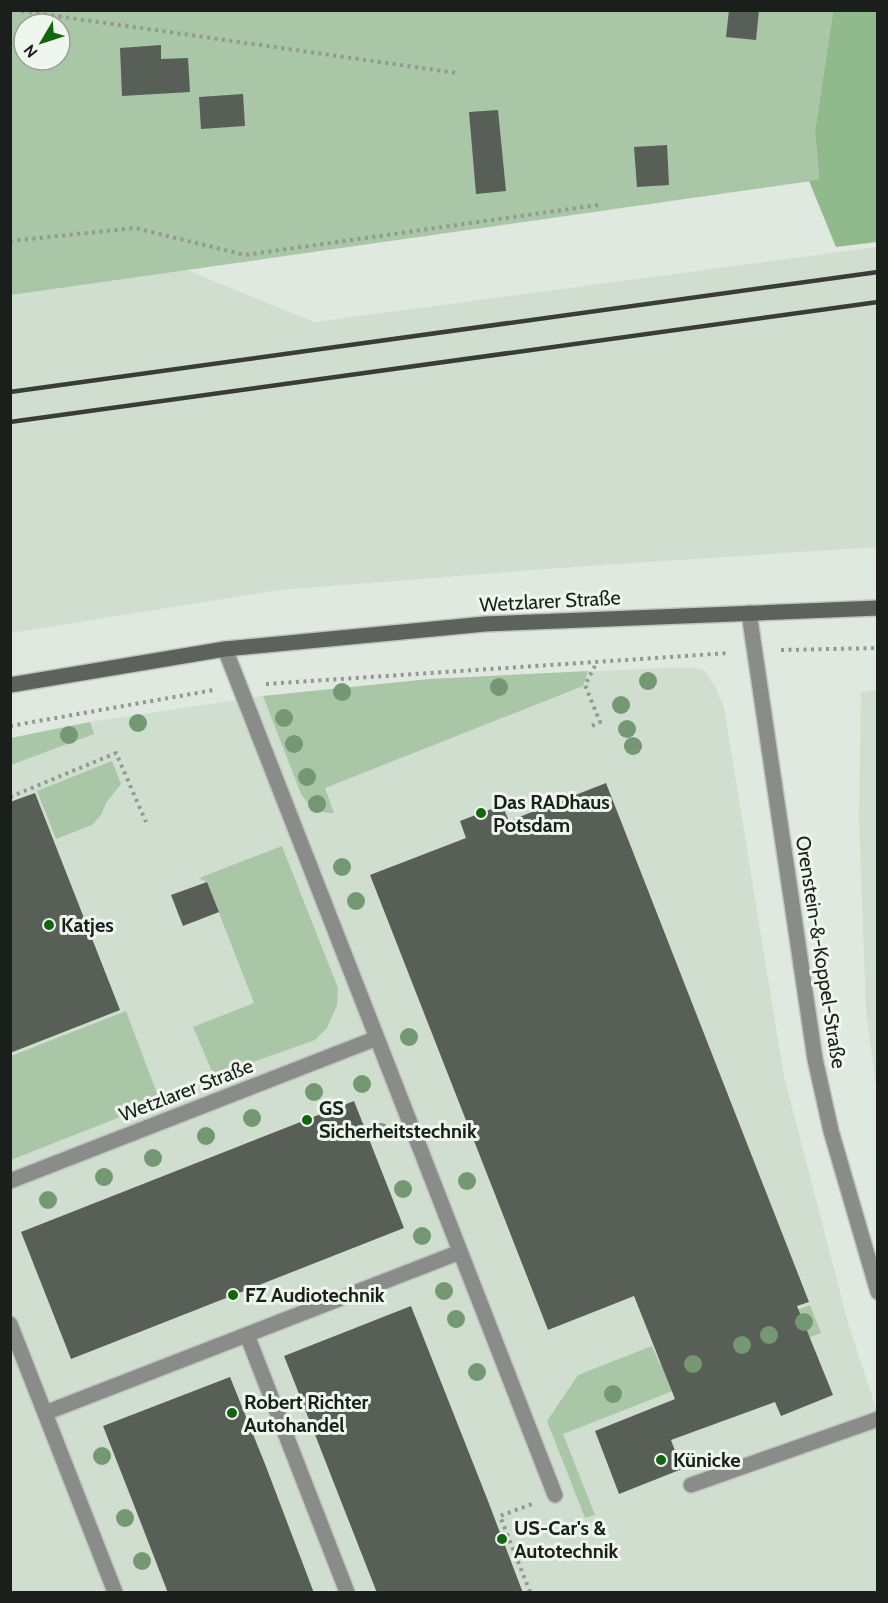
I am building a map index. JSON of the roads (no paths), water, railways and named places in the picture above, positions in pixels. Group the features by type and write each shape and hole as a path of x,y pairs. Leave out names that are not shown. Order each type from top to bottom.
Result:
{"street":[{"name":"Wetzlarer Straße","path":"10,685 225,649 486,624 878,608"},
{"name":"Orenstein-&-Koppel-Straße","path":"748,613 815,1059 831,1131 878,1292"},
{"path":"225,649 555,1495"},
{"name":"Wetzlarer Straße","path":"10,1181 377,1038"},
{"path":"45,1413 460,1252"},
{"path":"10,1324 115,1593"},
{"path":"247,1335 347,1593"},
{"path":"691,1485 878,1419"}],"railway":[{"path":"10,392 878,272"},
{"path":"10,422 878,302"}],"place":[{"name":"Das RADhaus Potsdam","path":"481,813"},
{"name":"Katjes","path":"49,925"},
{"name":"GS Sicherheitstechnik","path":"307,1120"},
{"name":"FZ Audiotechnik","path":"233,1295"},
{"name":"Robert Richter Autohandel","path":"232,1413"},
{"name":"Künicke","path":"661,1460"},
{"name":"US-Car's & Autotechnik","path":"502,1539"}]}
